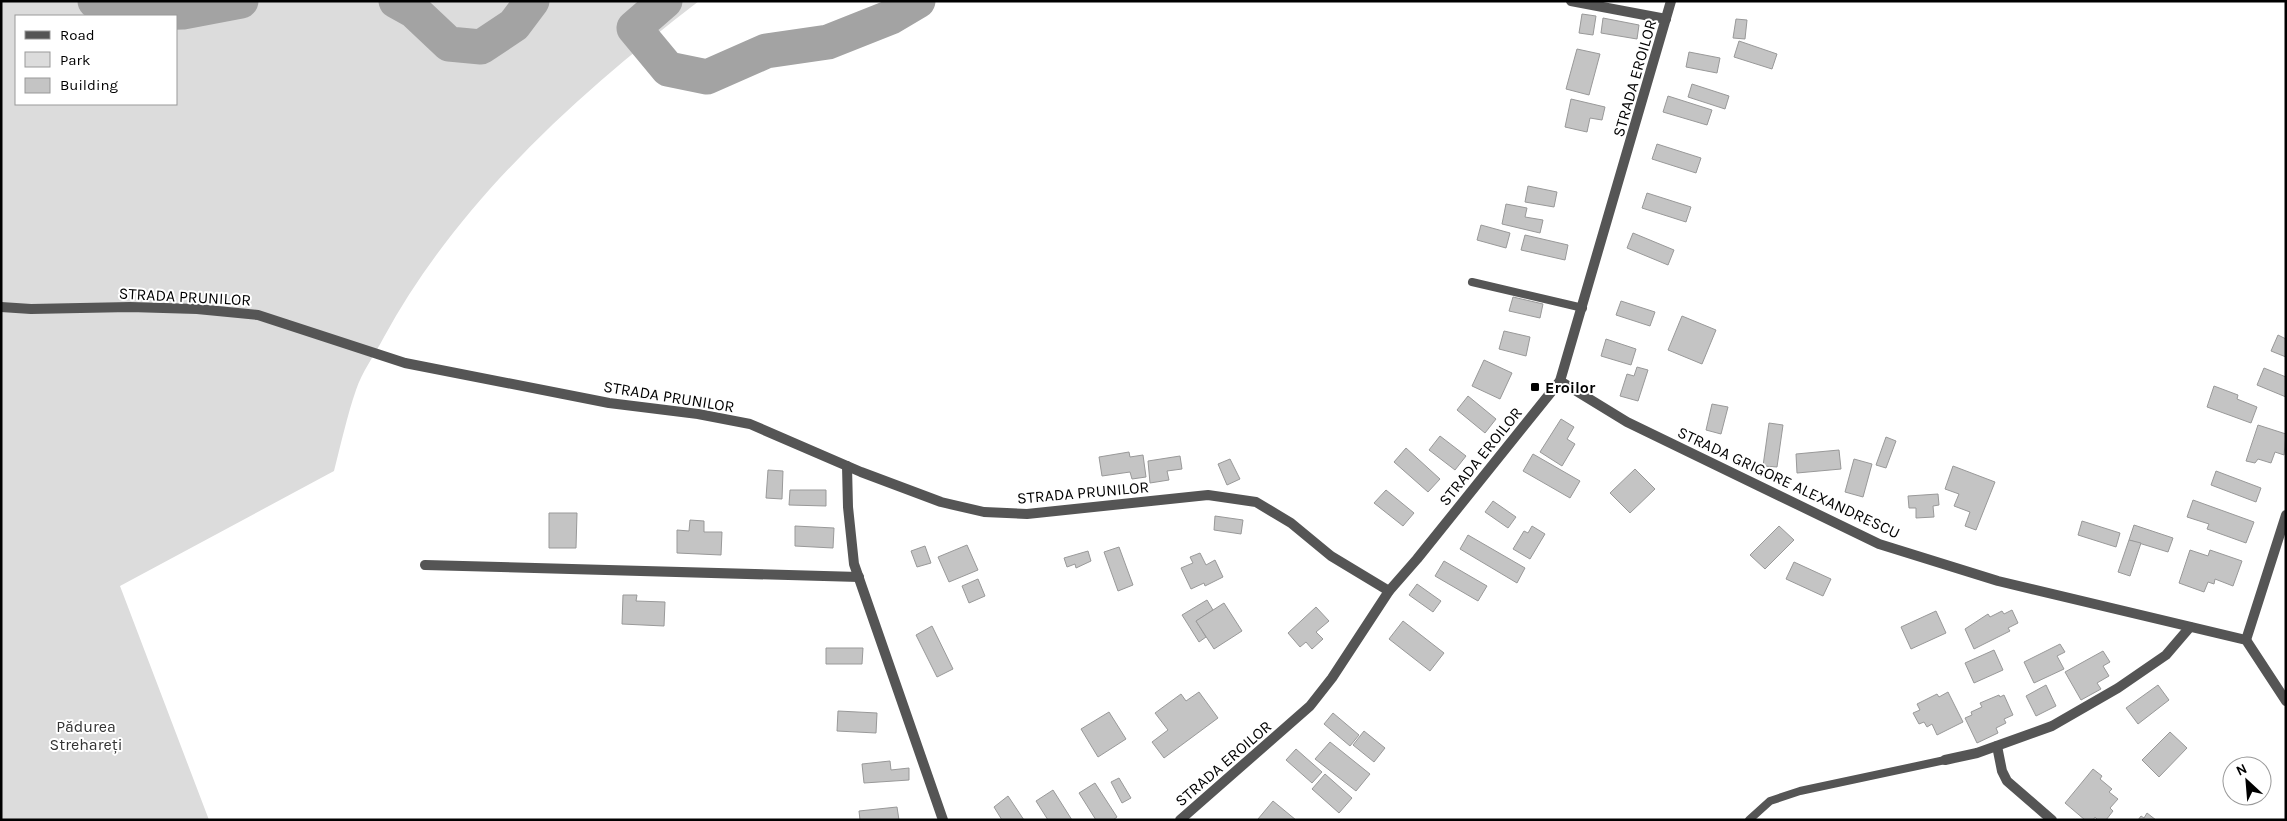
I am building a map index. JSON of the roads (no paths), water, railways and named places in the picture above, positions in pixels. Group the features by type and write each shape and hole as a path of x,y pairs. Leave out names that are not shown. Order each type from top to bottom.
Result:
{"street":[{"path":"1571,1 1666,19"},
{"name":"STRADA EROILOR","path":"1180,820 1310,706 1332,678 1389,591 1418,559 1560,381 1672,1"},
{"name":"STRADA PRUNILOR","path":"1,307 31,309 130,307 198,309 258,316 405,363 600,402 698,414 750,424 847,466 941,502 984,512 1027,514 1208,495 1256,502 1291,523 1332,556 1389,591"},
{"name":"STRADA GRIGORE ALEXANDRESCU","path":"1560,381 1627,422 1879,544 1998,581 2246,640"},
{"path":"847,466 848,506 854,564 917,740 943,820"},
{"path":"2286,515 2246,640 2286,701"},
{"path":"425,565 858,577"},
{"path":"1945,760 1977,753 2052,726 2118,688 2166,655 2190,627"},
{"path":"1997,746 2002,771 2007,781 2052,820"}],"lane":[{"path":"1472,282 1582,308"},
{"path":"1749,820 1770,801 1800,791 1945,760"}],"waterway":[{"path":"95,1 115,14 183,12 241,1"},
{"path":"396,1 414,11 449,44 481,47 514,25 532,1"},
{"path":"665,1 634,28 668,69 707,77 766,51 828,42 891,17 918,1"}],"place":[{"name":"Eroilor","path":"1535,387"}],"park label":[{"name":"Pădurea Strehareți","path":"86,735"}]}
